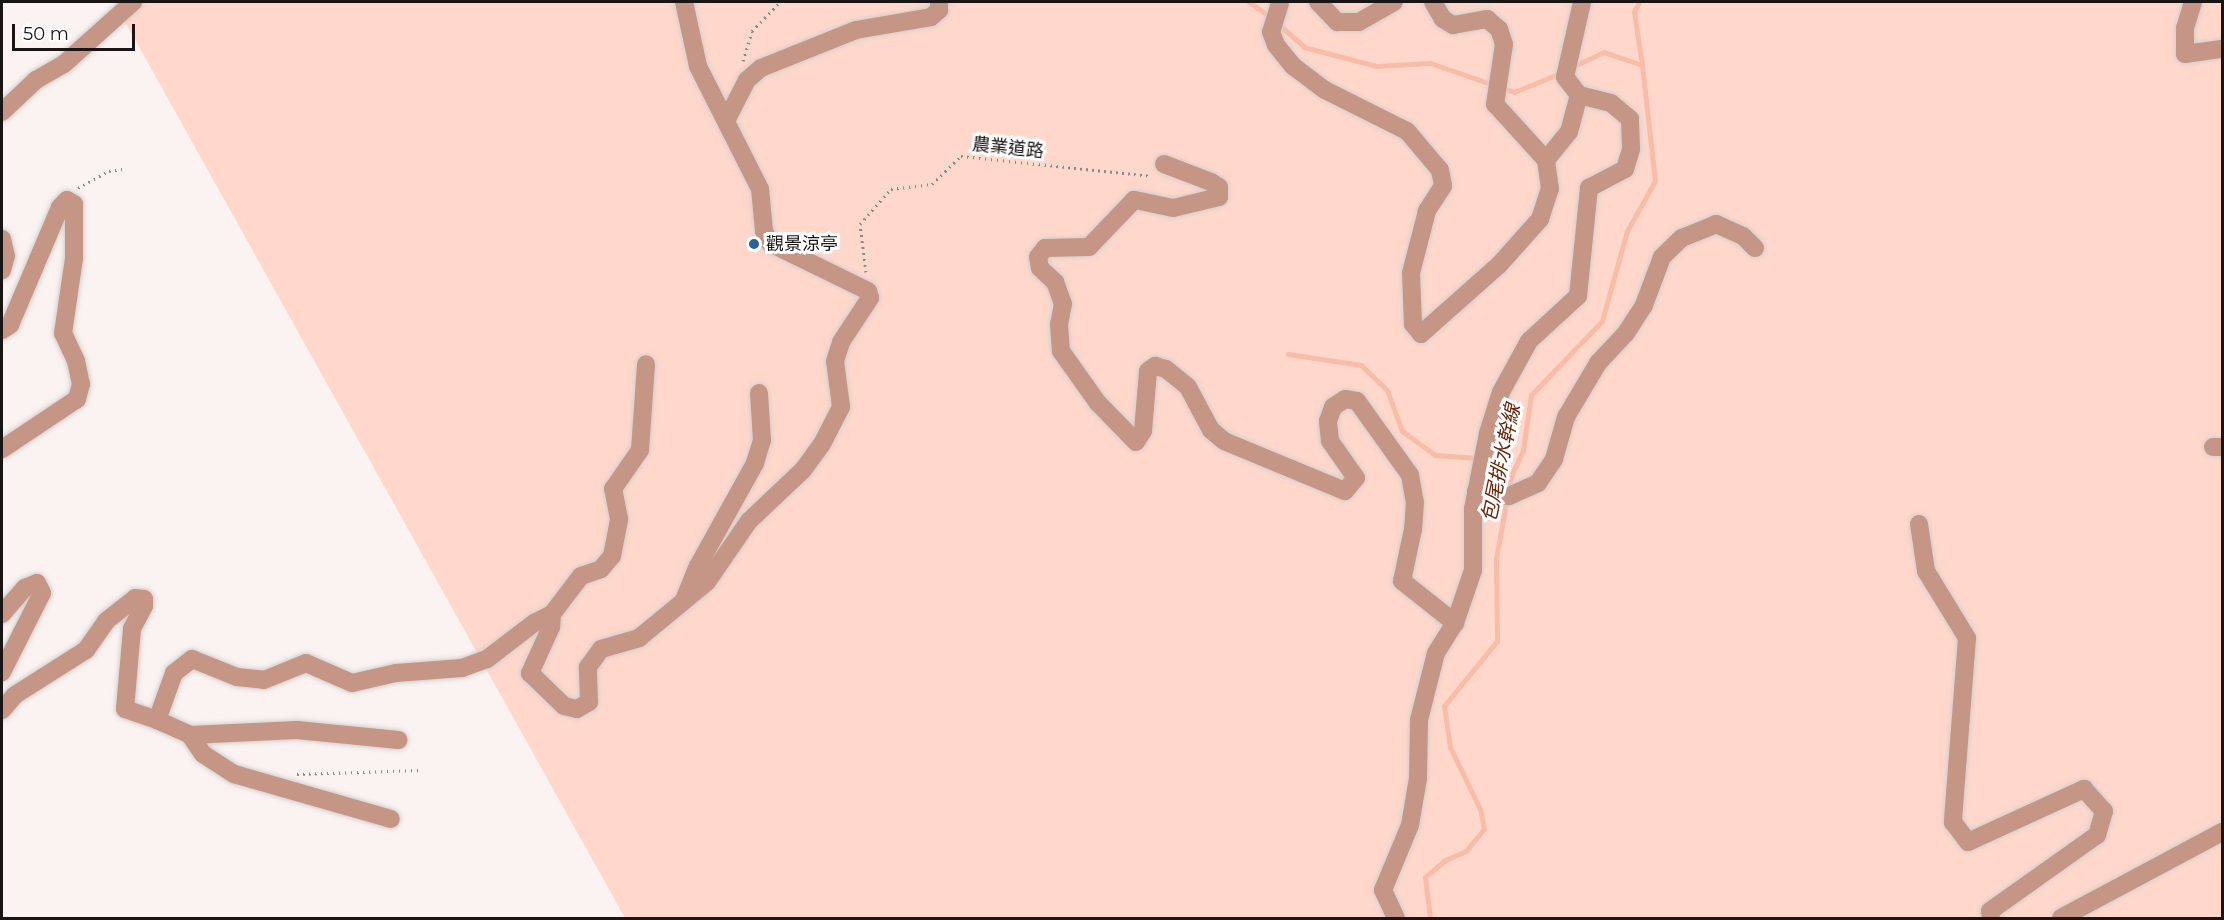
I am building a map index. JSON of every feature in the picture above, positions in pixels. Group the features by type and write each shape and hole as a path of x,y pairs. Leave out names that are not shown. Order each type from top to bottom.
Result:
{"lane":[{"path":"2,112 36,80 64,64 133,2"},
{"path":"552,614 551,627 530,673 564,706 577,709 589,702 588,667 602,649 639,638 707,582 749,521 803,470 822,444 841,407 835,361 841,342 870,298 868,291 770,243 764,231 760,189 698,66 684,2"},
{"path":"726,121 747,80 761,68 856,30 931,17 939,10 939,2"},
{"path":"1280,2 1271,32 1276,45 1293,66 1325,90 1407,131 1440,170 1443,186 1427,211 1421,247 1411,273 1413,324 1421,334 1499,265 1540,219 1550,189 1546,160 1495,104 1501,84 1504,44 1500,29 1486,19 1454,25 1443,19 1433,2"},
{"path":"1318,2 1337,22 1359,22 1394,2"},
{"path":"1396,918 1383,890 1410,825 1418,778 1419,720 1436,653 1455,623 1473,570 1476,491 1481,462 1501,392 1529,341 1578,296 1589,188 1625,169 1631,149 1630,119 1611,103 1580,95 1565,77 1582,2"},
{"path":"2193,2 2185,28 2186,54 2223,49"},
{"path":"1546,160 1569,132 1580,95"},
{"path":"1163,171 1211,182 1220,187 1219,197 1173,208 1134,200 1089,246 1045,248 1038,257 1040,268 1055,282 1064,304 1059,324 1061,351 1098,404 1136,442 1143,431 1148,370 1155,366 1167,369 1188,387 1211,430 1224,441 1345,491 1356,478 1330,441 1329,421 1333,407 1345,399 1357,401 1410,475 1415,502 1413,529 1402,581 1455,623"},
{"path":"2,330 10,325 60,207 67,200 74,204 74,258 63,333 78,372 77,399 2,449"},
{"path":"1476,491 1502,496 1538,483 1554,459 1566,417 1598,363 1626,333 1644,305 1662,257 1682,238 1716,224 1743,236 1755,248"},
{"path":"2,239 6,256 2,270"},
{"path":"157,720 174,673 192,659 237,677 264,680 306,663 352,682 396,673 462,668 487,659 552,614 581,576 601,569 612,556 619,519 613,489 640,450 646,364"},
{"path":"684,602 698,567 755,464 762,440 759,393"},
{"path":"1919,524 1926,571 1967,638 1953,822 1968,842 2084,789 2104,811 2097,835 1990,911 1991,918"},
{"path":"2,614 25,588 37,583 42,593 2,672"},
{"path":"2,710 15,695 86,650 106,621 135,598 144,599 144,606 132,629 125,709 190,735 297,730 399,740"},
{"path":"190,735 203,754 234,774 267,782 303,796 391,819"},
{"path":"2061,918 2223,832"}],"path":[{"path":"747,80 742,67 752,31 780,2"},
{"name":"農業道路","path":"868,291 860,224 891,189 932,184 961,156 1163,171"},
{"path":"67,200 75,190 109,171 123,169"},
{"path":"267,782 285,774 418,770"}],"shaded area":[{"path":"114,2 2222,2 2222,918 625,918"}],"waterway":[{"name":"包尾排水幹線","path":"1249,2 1272,18"},
{"path":"1639,2 1634,12 1642,65"},
{"name":"包尾排水幹線","path":"1278,24 1304,47 1376,66 1430,63 1514,92 1561,73"},
{"name":"包尾排水幹線","path":"1430,918 1425,877 1445,860 1466,851 1484,829 1480,809 1450,747 1444,706 1497,641 1496,559 1511,476 1523,450 1531,395 1602,321 1627,231 1655,181 1642,65 1604,52 1572,67"},
{"path":"1288,354 1361,365 1387,390 1402,431 1435,455 1493,459 1511,476"}],"place":[{"name":"觀景涼亭","path":"754,244"}]}
